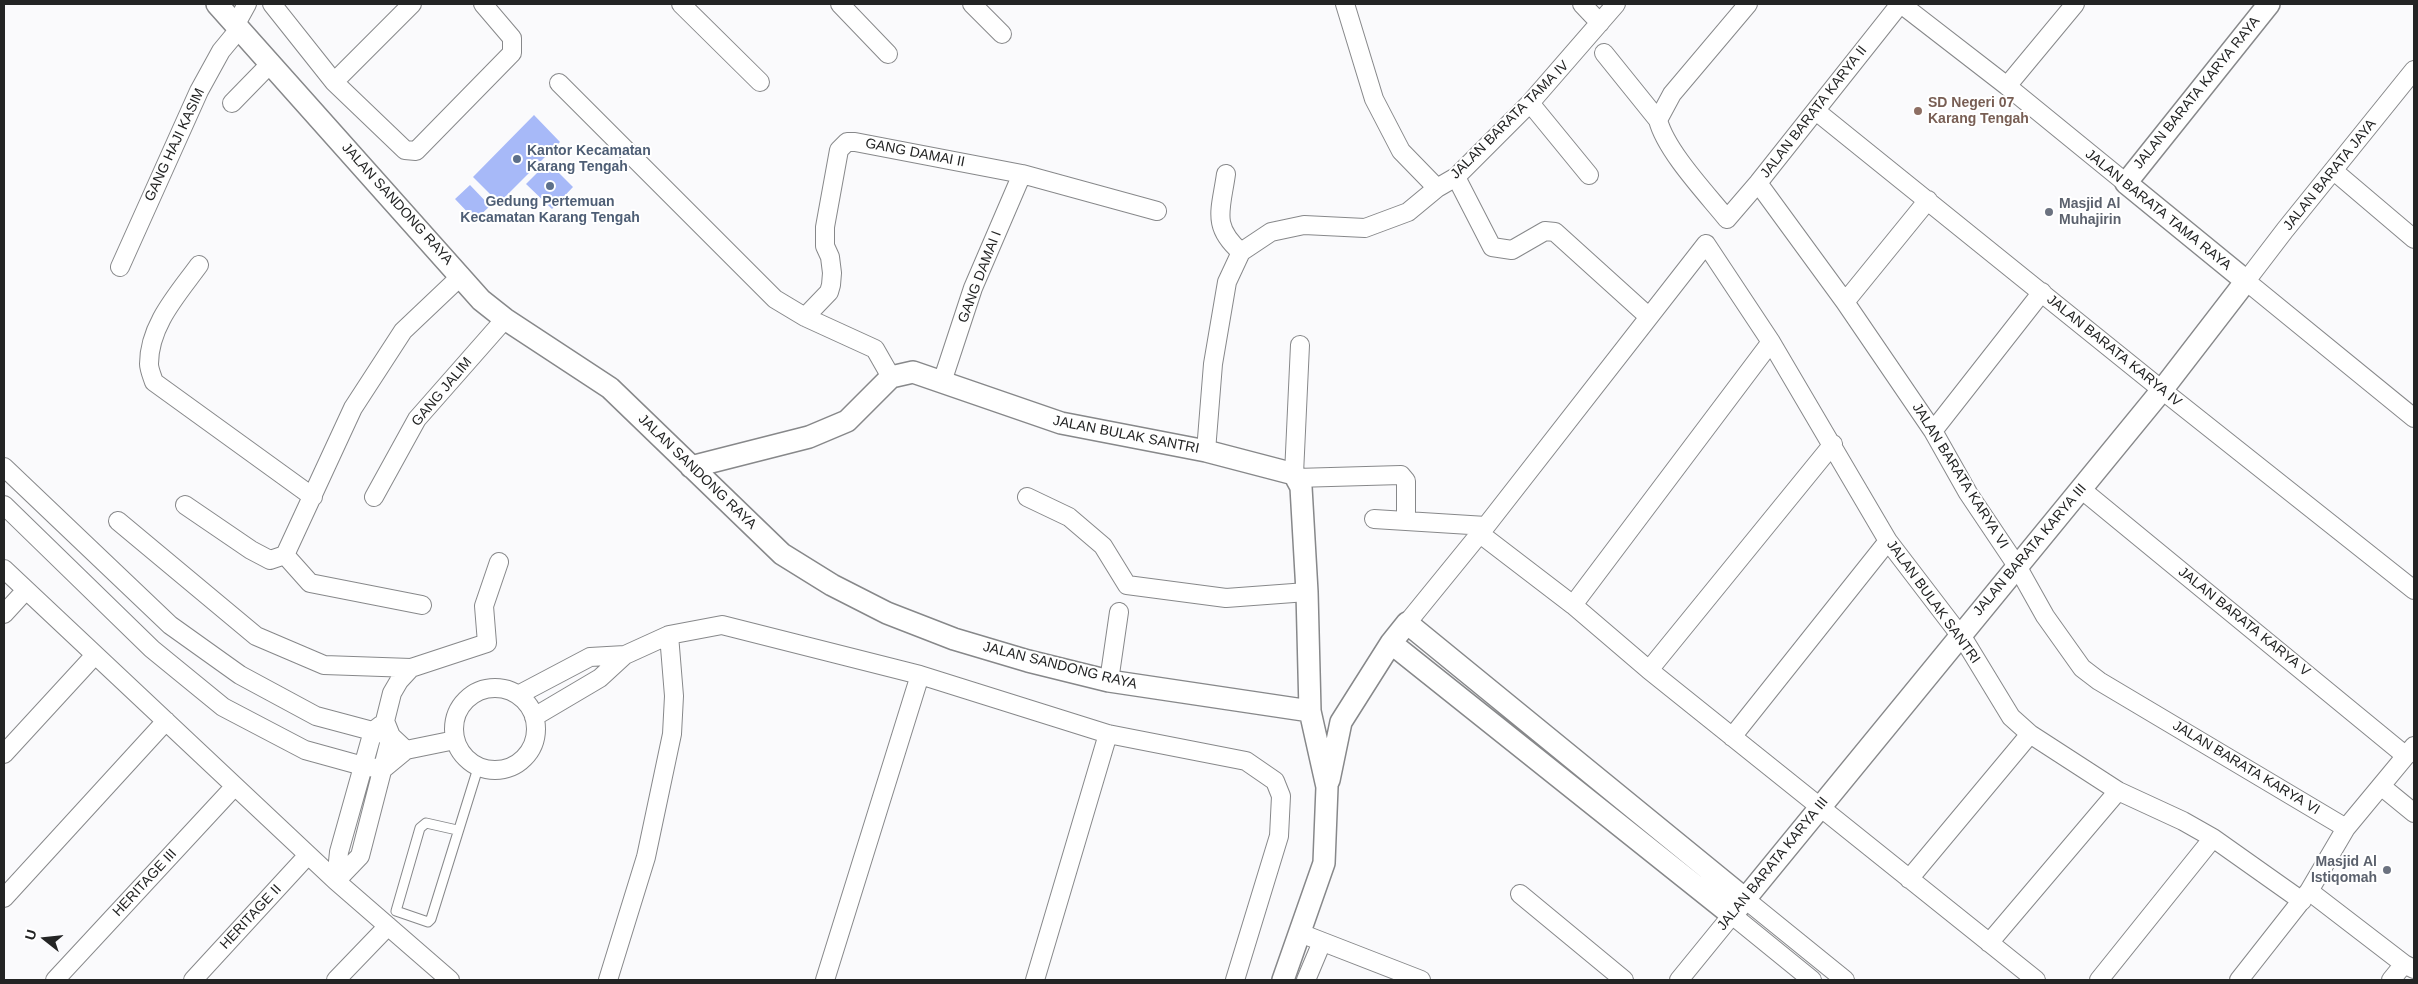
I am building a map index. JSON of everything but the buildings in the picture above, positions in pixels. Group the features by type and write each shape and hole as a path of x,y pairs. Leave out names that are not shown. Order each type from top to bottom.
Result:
{"street":[{"name":"JALAN SANDONG RAYA","path":"217,4 481,300 505,319 610,388 782,554 832,586 886,613 954,638 1028,661 1109,681 1310,711"},
{"name":"GANG HAJI KASIM","path":"120,267 199,92 221,51 238,26 247,4"},
{"path":"272,4 334,82 405,150 416,151 512,52 512,38 483,4"},
{"path":"334,82 412,4"},
{"path":"681,4 760,82"},
{"path":"840,4 888,54"},
{"path":"972,4 1002,34"},
{"path":"1345,4 1374,99 1401,151 1437,188"},
{"path":"1582,4 1600,23"},
{"name":"JALAN BARATA TAMA IV","path":"1241,252 1272,232 1304,225 1364,228 1408,212 1437,188 1456,177 1530,103 1616,4"},
{"path":"1604,53 1658,120 1672,94 1748,4"},
{"name":"JALAN BARATA KARYA II","path":"1658,120 1661,132 1727,219 1816,111 1900,4"},
{"name":"JALAN BARATA TAMA RAYA","path":"1900,4 2007,86 2414,418"},
{"path":"2007,86 2075,4"},
{"name":"JALAN BARATA KARYA RAYA","path":"2126,183 2269,4"},
{"path":"232,103 271,63"},
{"name":"JALAN BARATA JAYA","path":"2246,281 2285,230 2414,72"},
{"path":"559,83 775,300 805,317 875,349 891,377 847,421 809,437 691,467"},
{"path":"1530,103 1588,175"},
{"name":"JALAN BARATA KARYA IV","path":"1816,111 2414,590"},
{"name":"GANG DAMAI II","path":"805,317 829,292 831,285 831,265 826,246 825,227 839,150 848,142 1022,174"},
{"path":"2334,171 2414,239"},
{"path":"1022,174 1157,211"},
{"name":"GANG DAMAI I","path":"942,382 974,288 1022,174"},
{"path":"1206,451 1213,364 1227,282 1241,252 1226,240 1219,217 1226,174"},
{"path":"1283,980 1324,863 1328,787 1341,722 1391,643 1649,317 1555,232 1545,231 1512,250 1492,247 1456,177"},
{"name":"JALAN BARATA KARYA VI","path":"1758,183 1845,302 1933,431 1968,493 2017,566 2046,616 2082,668 2099,681 2346,828"},
{"path":"1845,302 1928,200"},
{"name":"JALAN BULAK SANTRI","path":"1649,317 1706,244 1771,342 1833,444 1888,541 1960,635 2011,717 2030,734 2118,791 2183,821 2213,838 2306,896 2409,967"},
{"path":"199,265 165,310 152,342 148,365 154,382 313,497"},
{"path":"185,505 251,550 270,560 285,555 353,408 403,332 461,276"},
{"name":"JALAN BARATA KARYA III","path":"1679,980 2162,390 2246,281"},
{"path":"1933,431 2042,292"},
{"name":"GANG JALIM","path":"374,497 417,419 505,319"},
{"path":"1573,605 1771,342"},
{"path":"1300,345 1295,476 1301,487 1307,592 1310,711 1328,787"},
{"name":"JALAN BULAK SANTRI","path":"891,377 913,372 1061,423 1206,451 1295,476"},
{"path":"1649,670 1833,444"},
{"path":"7,475 170,625 240,676 316,716 383,730 406,750"},
{"path":"1295,476 1402,475 1406,481 1406,521"},
{"name":"JALAN BARATA KARYA V","path":"2081,489 2410,751"},
{"path":"1027,497 1069,517 1079,528 1103,546 1127,585 1226,598 1307,592"},
{"path":"4,505 152,649 223,708 306,750 363,766 383,769 406,750 455,740"},
{"path":"1374,519 1483,529 1649,670 2036,980"},
{"path":"118,521 256,636 324,665 411,668 487,643 484,606 499,562"},
{"path":"1732,737 1888,541"},
{"path":"285,555 310,583 422,605"},
{"path":"4,569 336,881 450,980"},
{"path":"4,614 26,590"},
{"path":"1109,681 1119,612"},
{"path":"1407,623 1738,907 1812,980"},
{"path":"534,717 600,678 625,655 669,636 722,625 920,675 1108,734 1246,761 1275,781 1281,796 1279,836 1235,980"},
{"path":"608,980 646,857 672,734 674,696 669,636"},
{"path":"1391,643 1738,907 1845,980"},
{"path":"4,754 95,655"},
{"path":"518,695 590,657 625,655"},
{"path":"336,881 360,856 383,769 383,730 392,693 399,681 411,668"},
{"path":"825,980 920,675"},
{"path":"500,688 518,695 528,705 534,717 535,736 528,753 514,766 497,771 478,768 463,756 455,740 454,720 464,702 480,691 500,688"},
{"path":"4,898 166,721"},
{"path":"336,881 339,852 363,766 383,730"},
{"path":"1035,980 1108,734"},
{"path":"1909,879 2030,734"},
{"path":"2239,980 2306,896 2346,828 2410,751"},
{"name":"HERITAGE III","path":"55,980 236,786"},
{"path":"2380,786 2414,813"},
{"path":"1989,942 2118,791"},
{"path":"2099,980 2213,838"},
{"name":"HERITAGE II","path":"193,980 308,855"},
{"path":"1520,894 1624,980"},
{"path":"336,980 388,926"},
{"path":"1300,933 1421,980"},
{"path":"1306,980 1322,942"},
{"path":"2391,980 2409,967"}],"lane":[{"path":"457,830 426,823 420,828 396,911 428,922 431,919 457,830 478,768"}],"place":[{"name":"SD Negeri 07 Karang Tengah","path":"1918,111"},
{"name":"Kantor Kecamatan Karang Tengah","path":"517,159"},
{"name":"Gedung Pertemuan Kecamatan Karang Tengah","path":"550,186"},
{"name":"Masjid Al Muhajirin","path":"2049,212"},
{"name":"Masjid Al Istiqomah","path":"2387,870"}]}
